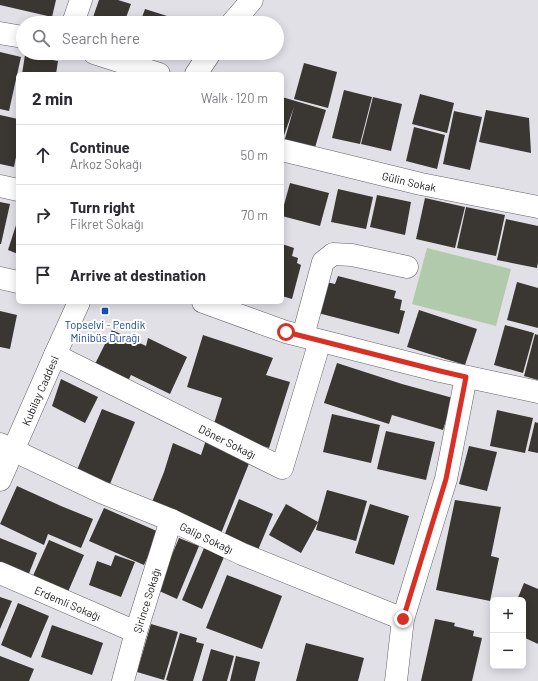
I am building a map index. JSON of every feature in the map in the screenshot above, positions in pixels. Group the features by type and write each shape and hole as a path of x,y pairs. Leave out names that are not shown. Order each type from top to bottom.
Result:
{"street":[{"path":"75,16 81,0"},
{"path":"238,16 252,0"},
{"path":"0,33 16,36"},
{"path":"116,60 153,72"},
{"path":"197,72 205,60"},
{"name":"Gülin Sokak","path":"284,150 421,184 538,207"},
{"path":"0,186 16,190"},
{"path":"312,338 323,262 333,254 352,255 407,267"},
{"path":"0,278 16,282"},
{"name":"Kubilay Caddesi","path":"0,480 7,447 55,355 79,304"},
{"path":"209,304 286,332 440,371 538,392"},
{"name":"Döner Sokağı","path":"55,355 282,468 312,338"},
{"path":"396,681 403,619 446,479 466,377"},
{"name":"Galip Sokağı","path":"7,447 101,492 171,520 242,554 403,619"},
{"name":"Şirince Sokağı","path":"128,680 136,632 171,520"},
{"name":"Erdemli Sokağı","path":"0,573 136,632"}],"green space":[{"path":"427,248 511,269 496,326 412,304"}],"building":[{"path":"0,0 56,0 52,16 0,5"},
{"path":"99,0 118,0 131,4 127,16 93,16"},
{"path":"145,9 167,16 142,16"},
{"path":"0,52 16,56 16,60 20,60 18,72 16,72 16,80 9,111 0,109"},
{"path":"24,60 58,61 56,72 22,72"},
{"path":"304,63 337,72 328,108 294,99"},
{"path":"344,90 372,97 360,144 332,138"},
{"path":"420,94 454,103 447,133 412,124"},
{"path":"373,97 402,104 391,151 361,144"},
{"path":"284,98 326,110 314,151 284,142 294,107 284,135"},
{"path":"486,110 529,118 531,153 479,142"},
{"path":"454,111 482,117 470,170 443,164"},
{"path":"0,115 16,119 16,157 14,167 0,164"},
{"path":"414,127 445,135 437,169 406,161"},
{"path":"290,183 329,193 320,226 284,217 284,205"},
{"path":"338,189 373,197 366,229 331,222"},
{"path":"377,195 411,202 405,235 370,227"},
{"path":"425,198 465,207 455,248 416,239"},
{"path":"0,202 10,204 1,244 0,244"},
{"path":"466,207 505,215 496,256 457,248"},
{"path":"506,219 538,226 537,268 497,260"},
{"path":"16,225 16,253 8,250"},
{"path":"284,245 294,248 292,256 298,258 297,263 301,265 292,299 284,297"},
{"path":"338,276 396,291 394,298 402,300 400,310 405,311 399,334 318,313 326,282 335,284"},
{"path":"517,282 538,288 538,328 507,320"},
{"path":"419,310 477,329 465,365 407,347"},
{"path":"0,311 17,315 10,349 0,347"},
{"path":"505,325 534,333 523,373 494,365"},
{"path":"112,330 146,346 148,338 187,357 170,394 131,375 128,381 95,364"},
{"path":"535,334 538,335 538,380 524,376"},
{"path":"203,335 273,358 266,375 290,382 269,448 212,430 222,398 187,387"},
{"path":"337,363 402,384 453,398 443,430 392,415 389,424 324,403"},
{"path":"61,379 98,397 85,423 52,406"},
{"path":"102,409 135,422 110,484 77,470"},
{"path":"497,410 533,418 525,453 490,446"},
{"path":"332,414 380,425 371,463 323,452"},
{"path":"535,422 538,423 538,453 528,451"},
{"path":"386,431 435,442 426,480 377,469"},
{"path":"206,440 250,461 220,536 150,507 164,472 173,443 201,455"},
{"path":"469,446 497,452 487,491 459,484"},
{"path":"17,486 93,519 81,548 48,534 44,545 0,524"},
{"path":"327,490 367,501 356,541 316,530"},
{"path":"239,499 273,514 258,550 224,536"},
{"path":"455,500 501,507 491,556 499,558 490,601 436,590"},
{"path":"286,504 318,522 301,553 269,535"},
{"path":"370,504 409,516 394,565 355,553"},
{"path":"104,508 159,532 144,565 89,541"},
{"path":"0,538 37,553 26,581 0,570"},
{"path":"179,538 199,546 177,599 157,590"},
{"path":"49,540 84,555 67,594 32,578"},
{"path":"204,548 224,557 202,609 182,600"},
{"path":"115,555 135,562 121,597 89,585 97,561 111,566"},
{"path":"227,575 282,596 262,649 206,628"},
{"path":"524,583 538,589 538,644 526,638 526,597 518,597"},
{"path":"0,597 12,601 0,629"},
{"path":"18,603 49,616 31,658 1,645"},
{"path":"435,619 455,623 454,626 474,631 473,636 482,638 472,681 421,681"},
{"path":"151,624 178,632 164,680 137,672"},
{"path":"52,625 103,643 92,675 41,657"},
{"path":"180,633 197,638 196,642 204,644 193,681 166,680"},
{"path":"306,643 364,658 358,681 296,681"},
{"path":"211,649 234,656 227,681 202,681"},
{"path":"0,656 34,669 29,681 0,681"},
{"path":"236,656 260,662 255,681 230,681"}],"place":[{"name":"Topselvi - Pendik Minibüs Durağı","path":"105,311"}],"route":[{"path":"286,332 466,377 446,479 403,619"}]}
